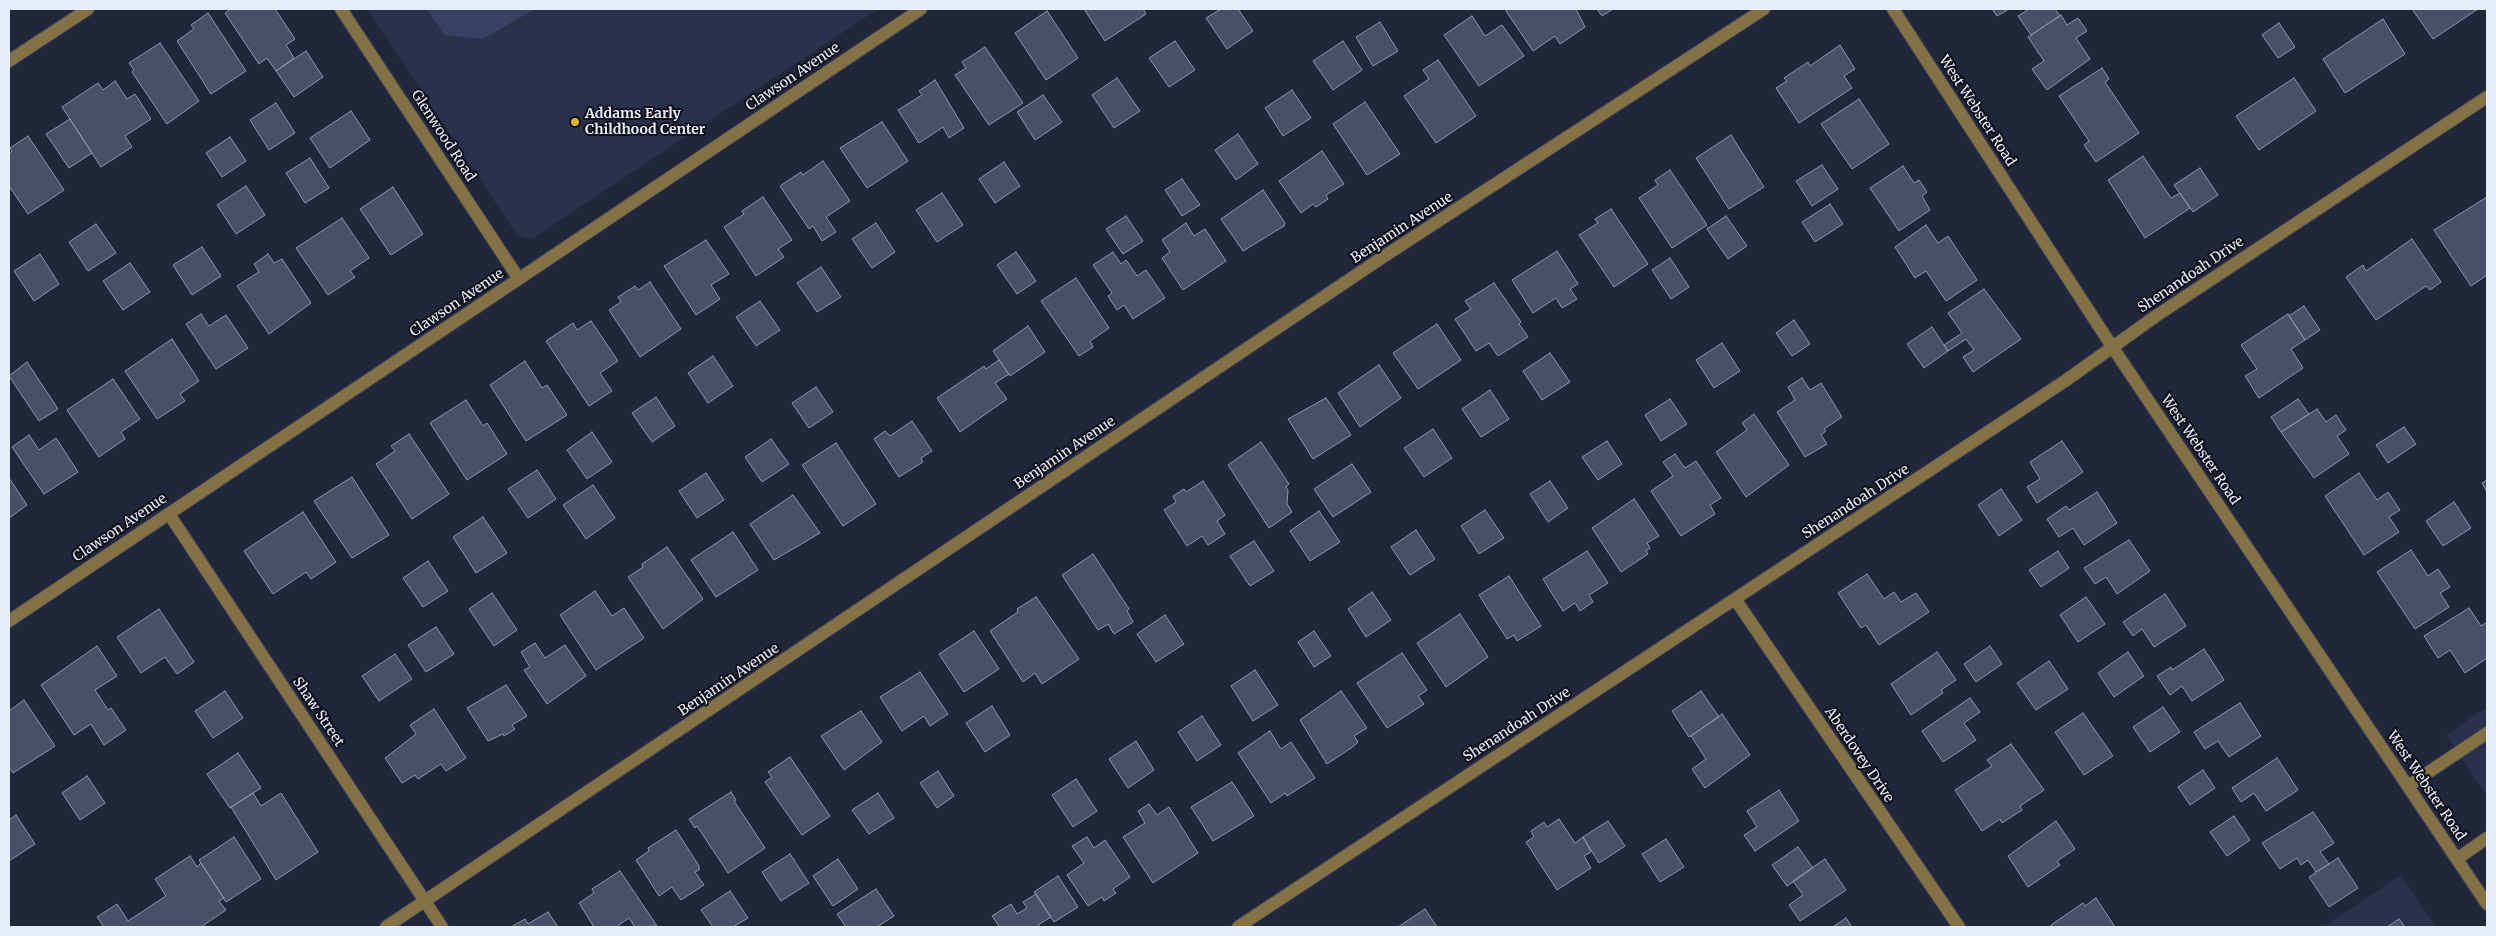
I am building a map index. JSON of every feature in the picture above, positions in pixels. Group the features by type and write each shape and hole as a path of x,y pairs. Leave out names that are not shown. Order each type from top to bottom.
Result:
{"street":[{"path":"9,62 88,9"},
{"name":"Glenwood Road","path":"341,9 519,279"},
{"name":"Clawson Avenue","path":"9,621 921,9"},
{"name":"Benjamin Avenue","path":"386,927 1383,257 1764,9"},
{"name":"West Webster Road","path":"1892,9 2113,348 2487,904"},
{"name":"Shenandoah Drive","path":"1238,927 2113,348 2156,316 2487,97"},
{"name":"Shaw Street","path":"169,514 442,927"},
{"name":"Aberdovey Drive","path":"1735,599 1959,927"},
{"path":"2408,786 2487,733"},
{"path":"2457,859 2487,838"}],"shaded area":[{"name":"Addams Early Childhood Center","path":"367,9 878,9 532,239 517,235"},
{"path":"427,9 535,9 483,39 444,35"},
{"path":"2487,707 2487,796 2446,735"},
{"path":"2401,875 2436,927 2323,927"}],"building":[{"path":"231,9 275,9 295,39 286,45 294,58 276,71 267,58 259,64 225,13"},
{"path":"1084,9 1143,9 1146,14 1105,41"},
{"path":"1221,9 1238,9 1253,31 1227,49 1206,18"},
{"path":"1509,9 1576,9 1585,27 1560,44 1555,36 1533,51 1506,11"},
{"path":"1597,9 1613,9 1602,16"},
{"path":"1992,9 2009,9 1997,16"},
{"path":"2029,9 2055,9 2060,16 2031,35 2018,16"},
{"path":"2412,9 2478,9 2433,39"},
{"path":"1047,11 1078,58 1046,80 1015,33"},
{"path":"208,13 246,71 211,94 177,41 194,29 191,25"},
{"path":"2061,15 2067,25 2078,18 2087,31 2076,38 2090,59 2047,90 2032,69 2044,61 2028,37"},
{"path":"1472,16 1485,36 1502,25 1524,56 1479,86 1444,35"},
{"path":"2383,19 2405,54 2345,93 2323,59"},
{"path":"1380,22 1398,51 1373,66 1356,37"},
{"path":"2279,23 2295,47 2278,58 2262,35"},
{"path":"1175,41 1195,70 1169,87 1149,58"},
{"path":"1343,41 1362,70 1333,90 1313,61"},
{"path":"160,43 199,101 167,124 132,72 134,70 129,63"},
{"path":"1840,45 1855,69 1844,76 1852,88 1799,123 1776,88 1787,81 1784,78 1808,62 1810,66"},
{"path":"985,47 1023,103 989,125 955,75 966,68 962,62"},
{"path":"306,51 323,77 294,97 276,71"},
{"path":"1438,60 1476,116 1436,143 1404,96 1429,79 1423,70"},
{"path":"2102,68 2109,79 2105,82 2139,133 2096,162 2084,145 2089,141 2059,96"},
{"path":"1117,78 1140,111 1114,128 1092,95"},
{"path":"2294,78 2316,111 2259,150 2236,116"},
{"path":"935,80 964,128 949,138 943,127 919,143 898,110 922,95 919,91"},
{"path":"115,81 127,99 135,94 151,119 125,136 132,147 101,167 62,107 98,83 103,90"},
{"path":"1292,90 1311,118 1283,136 1265,108"},
{"path":"1043,95 1062,122 1035,140 1017,112"},
{"path":"1859,99 1889,144 1852,169 1821,124"},
{"path":"1365,102 1400,154 1367,175 1333,124"},
{"path":"276,103 295,133 269,150 250,120"},
{"path":"351,111 370,140 330,168 310,138"},
{"path":"70,119 92,153 69,168 46,134"},
{"path":"882,122 908,161 867,188 840,148"},
{"path":"1238,134 1258,164 1236,180 1215,150"},
{"path":"1731,135 1764,187 1729,209 1696,158"},
{"path":"28,136 64,190 28,214 9,186 9,154 12,151 10,148"},
{"path":"230,137 246,161 222,177 206,153"},
{"path":"1322,151 1344,184 1326,195 1328,199 1316,207 1313,204 1301,213 1279,181"},
{"path":"2143,156 2171,198 2180,193 2190,208 2145,238 2108,180"},
{"path":"310,158 329,188 305,203 286,173"},
{"path":"823,161 850,201 826,217 836,232 822,241 813,226 809,229 780,186 801,172 803,175"},
{"path":"1004,162 1020,186 995,203 979,179"},
{"path":"1822,165 1838,189 1812,206 1796,181"},
{"path":"1903,166 1914,183 1919,180 1927,192 1922,196 1930,210 1899,231 1870,188"},
{"path":"2200,168 2218,195 2193,212 2174,185"},
{"path":"1670,170 1707,225 1672,248 1639,198 1658,185 1655,180"},
{"path":"1182,179 1200,205 1182,216 1165,190"},
{"path":"246,186 265,215 236,234 217,205"},
{"path":"393,187 423,234 391,255 360,209"},
{"path":"1263,190 1285,223 1284,226 1243,251 1221,219"},
{"path":"942,193 963,225 937,242 916,210"},
{"path":"763,197 792,240 778,249 784,257 756,276 724,227 744,214 742,211"},
{"path":"2487,197 2487,275 2471,286 2434,230"},
{"path":"1830,204 1843,224 1815,242 1802,222"},
{"path":"1611,209 1648,264 1614,287 1579,235 1598,223 1595,219"},
{"path":"1126,216 1143,241 1123,254 1106,229"},
{"path":"1726,216 1747,246 1728,259 1707,229"},
{"path":"342,218 369,258 350,271 355,277 328,295 296,248"},
{"path":"876,223 895,252 872,268 852,239"},
{"path":"1186,223 1194,236 1205,229 1226,261 1183,290 1162,258 1170,252 1162,240"},
{"path":"96,224 116,253 88,271 69,242"},
{"path":"1926,225 1938,243 1948,236 1977,280 1946,301 1926,271 1915,278 1895,247"},
{"path":"2412,239 2441,282 2430,290 2426,286 2376,320 2346,277 2363,265 2366,271"},
{"path":"706,240 729,274 711,285 720,299 696,315 664,266"},
{"path":"202,247 221,276 192,295 173,265"},
{"path":"1557,251 1578,284 1570,289 1577,299 1562,308 1556,298 1533,313 1512,280"},
{"path":"1016,252 1036,281 1017,294 997,265"},
{"path":"1113,252 1121,264 1126,260 1137,276 1146,270 1165,298 1133,319 1124,305 1117,310 1108,296 1112,293 1093,265"},
{"path":"40,254 59,284 34,301 14,271"},
{"path":"268,254 274,263 282,259 311,303 269,334 237,286 259,272 254,264"},
{"path":"1670,258 1689,287 1671,299 1652,270"},
{"path":"130,263 150,292 123,310 103,281"},
{"path":"821,267 841,297 817,312 797,283"},
{"path":"1076,278 1109,328 1090,341 1093,347 1079,356 1041,301"},
{"path":"650,282 681,329 640,357 609,310 621,302 618,297 635,286 638,290"},
{"path":"1494,283 1521,322 1519,324 1528,337 1498,356 1489,343 1476,351 1455,319 1471,309 1465,301"},
{"path":"1984,289 2021,339 1973,372 1963,357 1974,350 1966,339 1948,351 1944,345 1962,333 1948,313"},
{"path":"760,301 780,330 756,346 736,317"},
{"path":"2304,306 2320,330 2305,340 2289,316"},
{"path":"201,314 209,326 226,315 248,348 216,369 186,324"},
{"path":"2288,314 2305,340 2291,349 2303,368 2259,398 2245,376 2257,369 2241,345"},
{"path":"1794,320 1810,344 1792,356 1776,333"},
{"path":"591,321 618,361 600,373 612,391 589,406 546,341 573,323 577,330"},
{"path":"1437,324 1461,360 1418,389 1393,353"},
{"path":"1028,326 1045,352 1010,376 993,351"},
{"path":"1932,327 1948,351 1924,368 1907,344"},
{"path":"172,339 199,381 180,394 185,401 157,419 125,371"},
{"path":"1722,343 1740,371 1714,388 1696,360"},
{"path":"1550,353 1570,382 1542,400 1523,371"},
{"path":"713,356 733,386 708,403 688,373"},
{"path":"999,360 1009,374 995,383 1007,399 960,432 937,398 984,366 986,369"},
{"path":"525,361 542,388 547,385 567,415 526,441 490,385"},
{"path":"27,362 58,409 39,421 9,376"},
{"path":"1379,365 1401,398 1360,427 1338,393"},
{"path":"1802,378 1810,390 1821,383 1842,417 1824,429 1826,431 1821,435 1827,444 1805,457 1777,412 1795,400 1788,387"},
{"path":"113,379 140,419 121,432 125,439 99,457 67,410"},
{"path":"816,387 833,412 809,428 792,403"},
{"path":"1490,390 1509,419 1481,437 1462,409"},
{"path":"656,397 675,426 652,442 632,413"},
{"path":"1326,398 1351,435 1313,459 1288,419"},
{"path":"1670,399 1687,424 1661,441 1645,415"},
{"path":"2298,399 2309,414 2281,432 2271,417"},
{"path":"466,400 483,426 487,423 507,454 467,480 430,423"},
{"path":"2317,409 2326,422 2336,415 2346,430 2337,436 2349,454 2314,478 2281,432"},
{"path":"1754,414 1789,465 1746,497 1716,452 1747,430 1742,423"},
{"path":"912,421 932,451 921,458 923,462 899,477 874,439 885,431 890,436"},
{"path":"2404,427 2416,444 2388,463 2376,445"},
{"path":"1433,429 1452,458 1424,477 1404,448"},
{"path":"592,432 612,462 587,479 567,450"},
{"path":"409,434 449,494 412,519 376,464 395,451 391,446"},
{"path":"29,435 39,450 56,438 78,472 44,494 12,447"},
{"path":"771,439 789,464 762,482 745,457"},
{"path":"1607,441 1622,464 1598,480 1582,457"},
{"path":"2062,441 2083,472 2037,503 2027,487 2040,479 2030,462"},
{"path":"1261,442 1289,484 1286,487 1288,490 1287,504 1292,512 1269,528 1228,465"},
{"path":"836,443 876,504 843,526 802,465"},
{"path":"1675,454 1685,468 1696,461 1721,498 1710,505 1715,514 1681,536 1651,491 1673,476 1663,462"},
{"path":"1352,464 1371,492 1333,517 1314,489"},
{"path":"537,470 556,499 528,518 508,489"},
{"path":"706,473 724,500 697,518 679,491"},
{"path":"2359,473 2377,500 2388,492 2400,510 2389,517 2399,532 2364,555 2325,496"},
{"path":"352,477 389,535 352,558 314,501"},
{"path":"9,478 27,505 9,518"},
{"path":"2487,480 2487,492 2482,483"},
{"path":"1203,481 1225,515 1217,521 1225,534 1208,545 1202,536 1187,546 1164,510 1176,502 1173,496 1184,489 1186,492"},
{"path":"1550,481 1568,508 1548,522 1530,494"},
{"path":"593,485 615,518 586,539 563,505"},
{"path":"2001,489 2022,520 1999,536 1978,505"},
{"path":"2097,492 2117,523 2084,545 2073,528 2059,537 2047,519 2066,506 2069,510"},
{"path":"793,495 820,533 774,560 750,524"},
{"path":"1634,499 1659,536 1647,543 1650,548 1646,551 1648,554 1621,572 1592,528"},
{"path":"2454,502 2471,528 2443,546 2426,521"},
{"path":"1485,510 1504,538 1479,554 1461,526"},
{"path":"1319,511 1340,542 1310,561 1290,531"},
{"path":"303,512 336,562 311,579 306,572 273,594 244,551"},
{"path":"483,517 507,553 476,573 453,537"},
{"path":"1416,530 1435,559 1410,575 1391,547"},
{"path":"733,532 758,570 716,597 691,560"},
{"path":"2129,540 2150,571 2117,594 2106,577 2095,584 2084,568"},
{"path":"1254,541 1274,571 1250,586 1230,556"},
{"path":"667,547 703,599 663,629 628,577 643,567 642,564"},
{"path":"2411,550 2428,576 2438,569 2450,587 2440,593 2449,607 2415,629 2377,572"},
{"path":"1587,551 1608,583 1589,595 1593,602 1580,611 1575,603 1563,611 1543,579"},
{"path":"2058,551 2069,568 2041,587 2029,570"},
{"path":"1093,554 1129,609 1127,611 1133,622 1114,634 1108,624 1098,630 1062,575"},
{"path":"428,561 448,591 423,607 403,578"},
{"path":"1867,574 1884,599 1894,592 1901,602 1916,593 1929,612 1879,645 1866,625 1861,628 1838,593"},
{"path":"1509,576 1541,626 1517,641 1514,635 1507,639 1479,595"},
{"path":"595,591 612,616 624,608 644,638 596,670 560,615"},
{"path":"1372,592 1391,620 1366,637 1348,609"},
{"path":"492,593 517,630 494,646 469,609"},
{"path":"2165,594 2186,626 2154,647 2142,629 2133,636 2123,622"},
{"path":"1036,597 1079,659 1042,684 1035,673 1023,682 990,631 1018,612 1017,609"},
{"path":"2086,597 2105,624 2078,642 2060,615"},
{"path":"2469,608 2481,626 2487,622 2487,658 2465,673 2450,650 2438,658 2424,636"},
{"path":"159,609 194,662 177,674 165,657 141,673 117,637"},
{"path":"1460,614 1488,657 1446,687 1417,643"},
{"path":"1165,615 1184,644 1156,662 1137,634"},
{"path":"436,627 454,654 426,672 408,645"},
{"path":"974,631 999,669 964,692 939,654"},
{"path":"1314,631 1331,656 1314,667 1298,642"},
{"path":"535,643 545,658 565,645 586,676 547,704 524,670 530,667 521,652"},
{"path":"97,646 117,676 95,690 108,710 111,708 126,730 104,745 91,724 74,735 41,685"},
{"path":"1990,646 2002,664 1976,682 1964,664"},
{"path":"2204,649 2224,680 2192,701 2182,686 2170,695 2157,676 2171,667 2172,670"},
{"path":"1937,652 1956,680 1941,690 1943,693 1911,715 1891,684"},
{"path":"2128,652 2144,676 2114,697 2098,673"},
{"path":"1402,653 1427,690 1418,696 1424,704 1387,728 1357,683"},
{"path":"395,654 412,679 379,701 362,676"},
{"path":"2049,661 2068,689 2036,710 2017,683"},
{"path":"1255,670 1278,705 1253,721 1231,686"},
{"path":"920,672 948,714 930,726 924,716 902,731 880,697"},
{"path":"506,685 527,716 512,725 515,729 504,736 503,734 488,741 467,708"},
{"path":"225,691 243,718 213,738 195,711"},
{"path":"1341,691 1367,728 1354,736 1358,742 1354,746 1327,764 1300,720"},
{"path":"1701,691 1719,717 1689,737 1672,711"},
{"path":"1970,698 1980,712 1964,723 1976,740 1943,762 1922,731"},
{"path":"24,700 55,746 13,773 9,767 9,711"},
{"path":"2240,703 2261,736 2229,757 2218,741 2205,749 2194,732"},
{"path":"992,706 1010,735 985,752 966,723"},
{"path":"2163,707 2180,732 2150,752 2133,727"},
{"path":"434,709 466,758 446,771 441,764 418,779 415,775 402,783 385,758 416,734 410,725"},
{"path":"861,711 882,742 844,770 821,736"},
{"path":"2083,713 2113,756 2084,775 2055,732"},
{"path":"1722,714 1750,755 1705,788 1692,769 1706,759 1691,736"},
{"path":"1202,716 1221,745 1197,761 1178,732"},
{"path":"1270,731 1281,749 1291,742 1315,778 1287,796 1285,793 1271,803 1238,753"},
{"path":"1136,741 1154,770 1128,788 1109,759"},
{"path":"2011,744 2044,790 2020,806 2022,810 2002,823 2000,819 1982,831 1955,790 1992,766 1987,760"},
{"path":"238,753 261,788 230,808 207,774"},
{"path":"790,757 830,816 802,835 765,782 772,777 768,772"},
{"path":"2277,758 2298,790 2266,811 2254,793 2241,802 2232,788"},
{"path":"2203,770 2215,788 2190,805 2178,787"},
{"path":"938,771 954,796 937,808 920,783"},
{"path":"87,776 105,803 80,820 62,793"},
{"path":"1076,779 1097,811 1073,827 1052,795"},
{"path":"1232,782 1254,816 1213,841 1191,807"},
{"path":"1779,790 1799,821 1755,851 1744,835 1757,827 1747,811"},
{"path":"731,792 736,800 734,801 765,848 728,873 697,826 695,828 689,819"},
{"path":"253,793 261,806 281,793 318,852 276,880 231,807"},
{"path":"878,793 894,818 869,834 852,810"},
{"path":"1149,804 1157,815 1169,807 1198,853 1153,883 1123,837 1145,823 1138,811"},
{"path":"2313,812 2334,843 2320,852 2329,864 2316,872 2308,860 2301,865 2297,858 2280,869 2262,843"},
{"path":"16,815 35,844 9,861 9,820"},
{"path":"2234,816 2250,840 2227,856 2210,832"},
{"path":"1559,819 1575,843 1583,837 1591,852 1584,856 1591,868 1557,890 1526,842 1534,837 1531,831 1544,822 1547,827"},
{"path":"1608,821 1625,846 1599,863 1583,837"},
{"path":"2056,821 2075,849 2057,861 2060,865 2028,887 2008,856"},
{"path":"676,830 699,866 699,870 695,872 704,885 681,900 672,887 659,896 636,860 649,851 648,848"},
{"path":"234,837 261,879 226,902 199,860"},
{"path":"1087,837 1094,848 1105,840 1130,877 1113,889 1116,893 1104,901 1102,897 1088,906 1067,875 1084,863 1072,846"},
{"path":"1666,839 1684,867 1660,882 1642,854"},
{"path":"1798,847 1813,868 1787,886 1772,865"},
{"path":"790,854 809,883 781,901 762,872"},
{"path":"190,856 197,867 201,863 224,898 219,901 226,910 201,927 104,927 97,917 117,904 128,921 166,896 155,879"},
{"path":"2338,858 2358,888 2329,907 2309,877"},
{"path":"838,859 858,889 833,906 813,876"},
{"path":"1825,859 1846,890 1800,921 1789,905 1803,895 1793,881"},
{"path":"620,871 657,926 635,927 629,918 616,927 594,927 579,903 594,893 592,889"},
{"path":"1058,876 1078,907 1054,922 1034,892"},
{"path":"876,889 894,916 877,927 846,927 837,914"},
{"path":"730,891 748,918 733,927 713,927 701,910"},
{"path":"1036,894 1051,917 1038,925 1040,927 997,927 999,926 992,916 1011,904 1017,914 1027,908 1023,902"},
{"path":"2096,898 2115,927 2052,927 2051,925 2083,903 2085,906"},
{"path":"1425,909 1437,927 1398,927"},
{"path":"548,912 558,927 511,927 525,919 528,924"},
{"path":"1846,918 1852,927 1833,927"},
{"path":"2399,919 2405,927 2387,927"}],"place":[{"name":"Addams Early Childhood Center","path":"575,122"}]}
